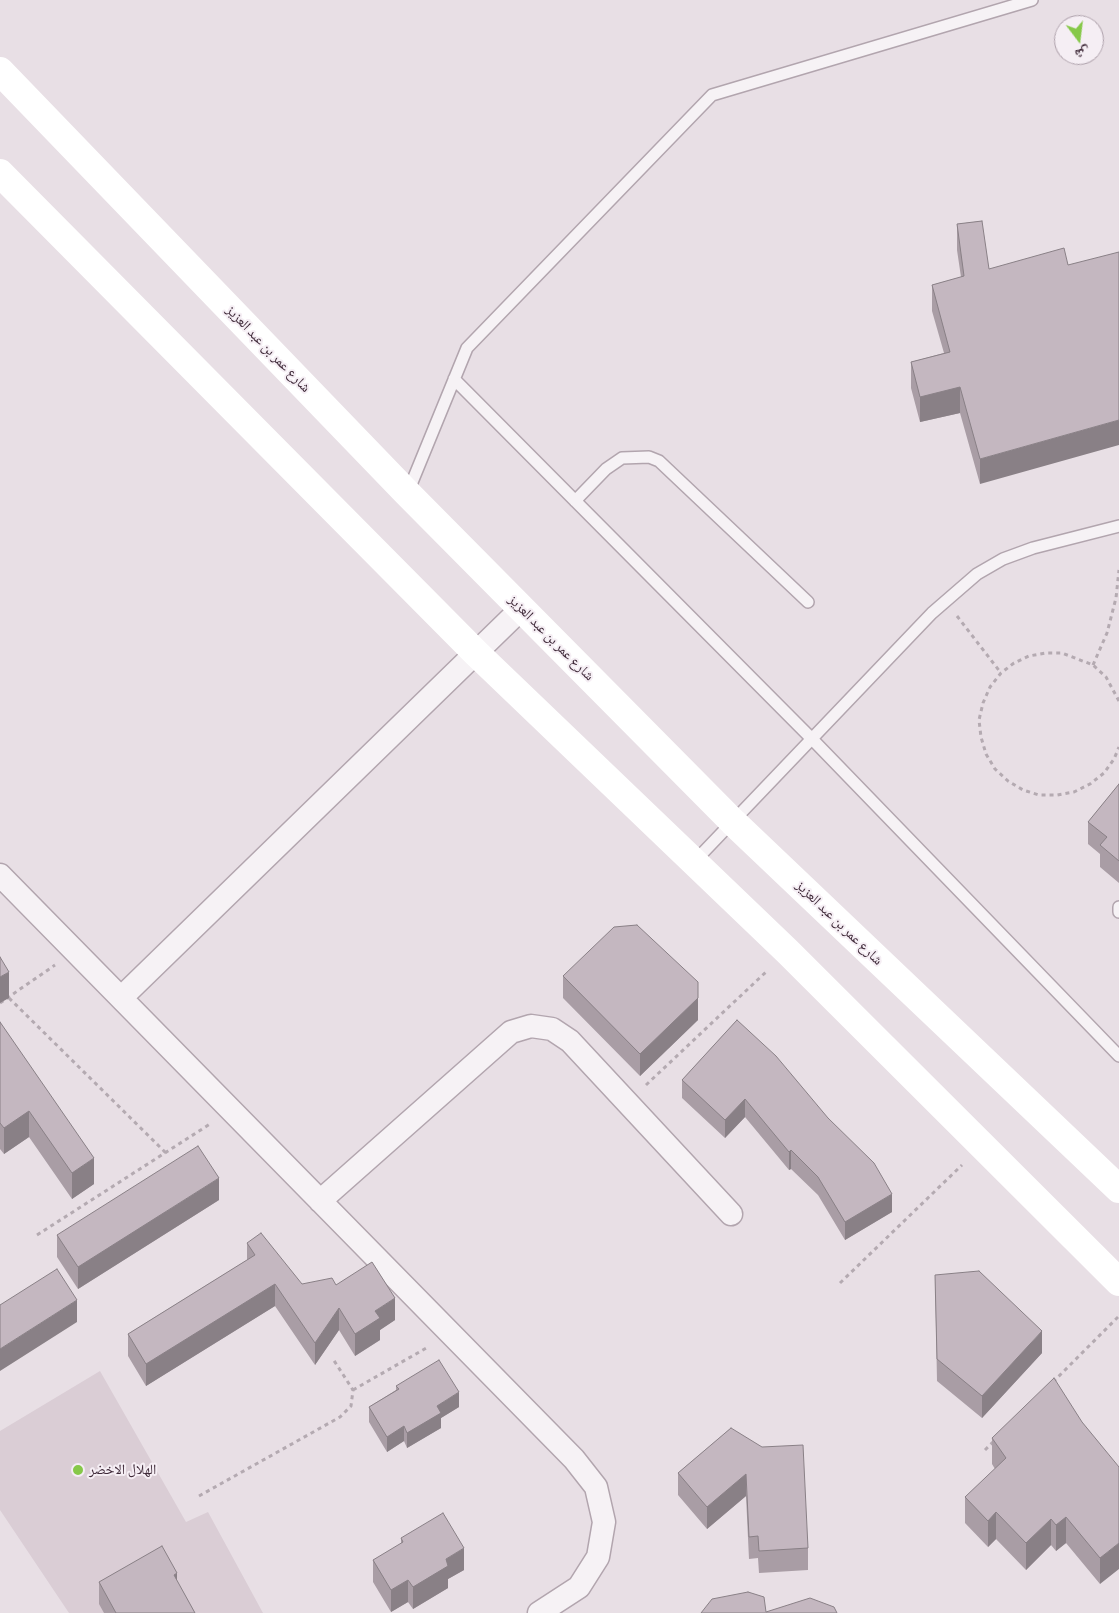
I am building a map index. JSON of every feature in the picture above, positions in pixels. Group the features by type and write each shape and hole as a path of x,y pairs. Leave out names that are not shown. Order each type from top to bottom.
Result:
{"street":[{"name":"شارع عمر بن عبد العزيز","path":"0,71 407,493 733,822 1119,1189"},
{"path":"0,173 476,652 788,952 1119,1282"},
{"path":"121,998 522,608"},
{"path":"0,874 574,1459 596,1487 604,1522 598,1557 579,1587 539,1613"},
{"path":"320,1201 511,1032 531,1026 552,1029 570,1041 731,1214"}],"lane":[{"path":"407,493 466,348 712,95 1032,0"},
{"path":"454,380 813,740 1119,1056"},
{"path":"575,501 606,469 622,458 648,457 659,461 808,602"},
{"path":"694,862 813,740 846,702 946,599 977,574 1003,559 1033,548 1119,526"}],"path":[{"path":"1093,665 1107,633 1116,598 1119,570"},
{"path":"946,599 981,649 1001,673"},
{"path":"1119,701 1106,677 1093,665 1062,653 1046,653 1029,656 1014,663 1001,673 990,687 983,703 979,720 986,754 995,769 1008,781 1023,790 1039,795 1057,795 1074,792 1090,784 1104,773 1114,759 1119,747"},
{"path":"0,1003 75,951"},
{"path":"627,1102 788,952"},
{"path":"9,998 166,1153"},
{"path":"38,1235 232,1111"},
{"path":"840,1284 982,1145"},
{"path":"1048,1387 1119,1316"},
{"path":"353,1390 451,1334"},
{"path":"199,1496 340,1417 351,1406 353,1390 333,1359"},
{"path":"985,1450 999,1436"}],"shaded area":[{"name":"الهلال الاخضر","path":"100,1371 186,1522 208,1512 263,1613 69,1613 0,1510 0,1431"}],"building":[{"path":"982,221 989,269 1064,248 1068,265 1119,252 1119,420 980,459 960,387 920,397 911,362 950,352 932,285 964,276 957,224"},
{"path":"1119,784 1119,861 1100,845 1107,837 1088,822"},
{"path":"637,925 698,982 698,998 640,1054 563,976 614,927"},
{"path":"0,957 9,972 0,977"},
{"path":"737,1020 776,1056 828,1118 874,1163 892,1194 845,1222 818,1177 791,1150 789,1152 745,1099 725,1120 682,1080"},
{"path":"0,1022 94,1158 72,1173 29,1111 4,1128 0,1123"},
{"path":"198,1146 219,1178 78,1267 57,1235"},
{"path":"261,1233 302,1284 332,1278 336,1285 372,1262 395,1298 375,1311 380,1318 355,1334 339,1308 315,1343 275,1284 146,1364 128,1334 255,1255 247,1243"},
{"path":"57,1269 77,1300 0,1349 0,1305"},
{"path":"979,1271 1042,1331 982,1396 937,1359 935,1275"},
{"path":"439,1360 459,1392 437,1406 441,1413 407,1433 404,1426 387,1437 369,1407 399,1389 396,1386"},
{"path":"1054,1378 1082,1422 1119,1467 1119,1543 1100,1558 1066,1517 1056,1525 1051,1519 1026,1543 996,1512 988,1521 965,1497 1006,1458 992,1438"},
{"path":"731,1428 762,1447 803,1445 808,1548 759,1551 758,1536 749,1537 746,1474 707,1507 678,1473"},
{"path":"443,1513 464,1548 446,1559 448,1566 413,1587 408,1580 391,1590 373,1560 403,1542 401,1538"},
{"path":"162,1546 177,1573 174,1575 195,1613 116,1613 99,1582"},
{"path":"748,1592 764,1597 766,1612 810,1598 834,1607 837,1613 701,1613 712,1599"}],"place":[{"name":"الهلال الاخضر","path":"78,1470"}]}
